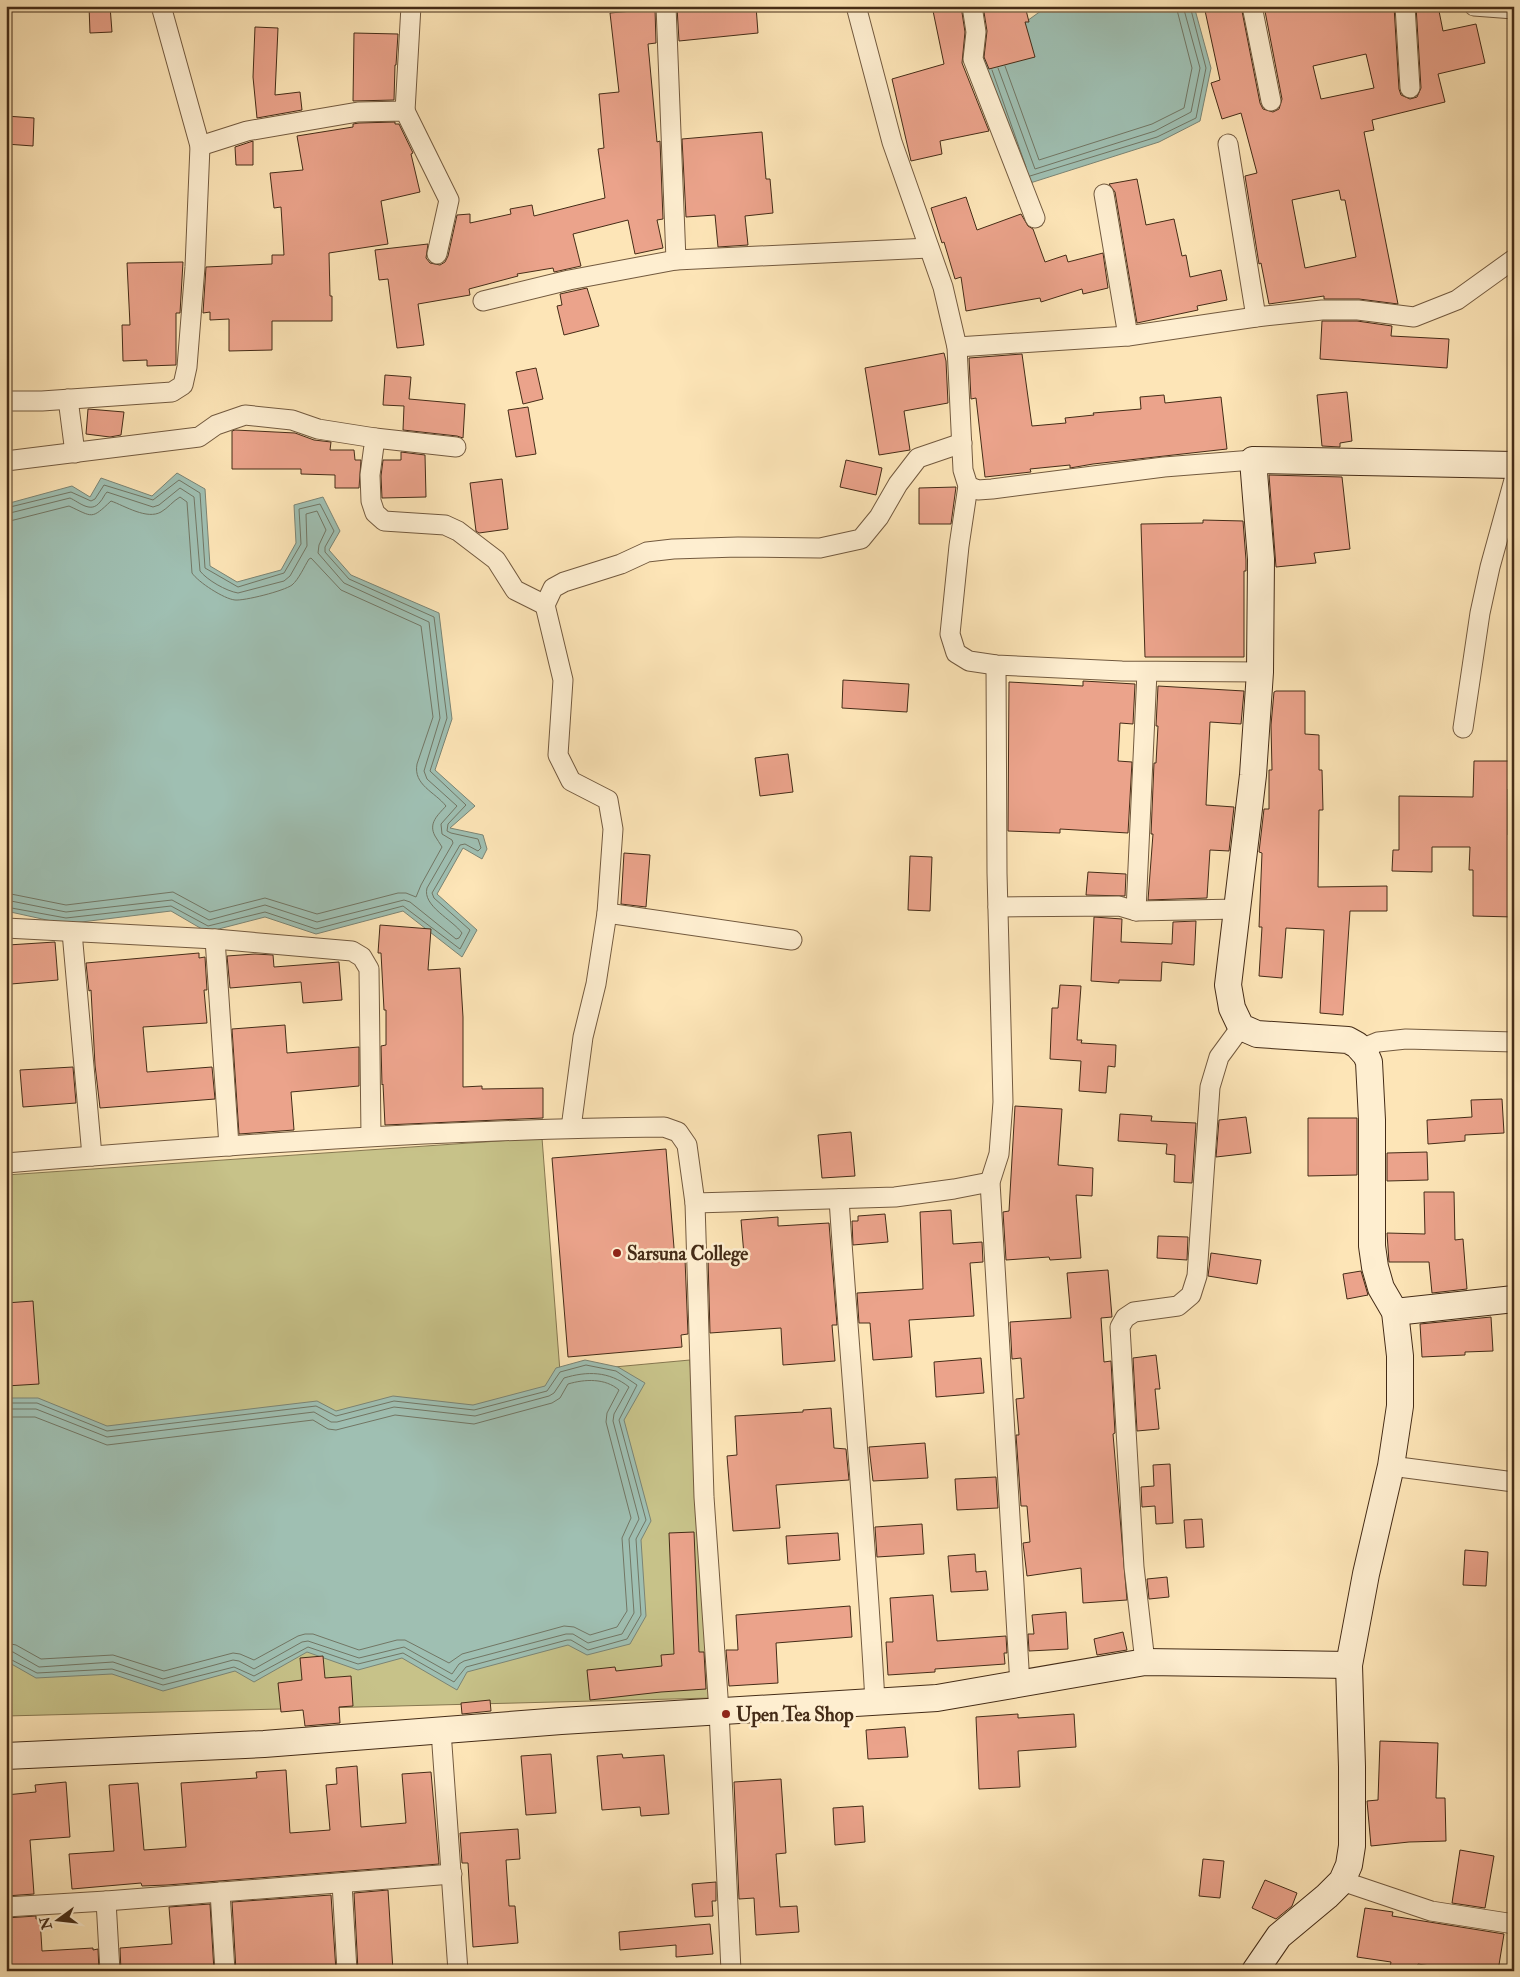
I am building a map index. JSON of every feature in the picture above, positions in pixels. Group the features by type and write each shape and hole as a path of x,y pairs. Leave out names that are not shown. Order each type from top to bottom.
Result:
{"street":[{"path":"6,401 172,392 183,385 187,367 195,267 200,146 161,6"},
{"path":"410,6 405,111 449,200 437,254"},
{"path":"666,6 676,260"},
{"path":"856,6 892,142 942,287 957,348 962,470 968,486 959,546 950,634 956,653 969,661 996,665 1147,672 1260,672"},
{"path":"972,6 976,32 973,59 1035,218"},
{"path":"1252,6 1271,101"},
{"path":"1405,6 1410,88"},
{"path":"1474,6 1514,9"},
{"path":"200,146 247,130 358,112 405,111"},
{"path":"1228,144 1256,317"},
{"path":"1104,194 1128,336"},
{"path":"483,302 569,280 676,260 929,248"},
{"path":"957,348 1128,336 1256,317 1322,310 1358,310 1414,317 1458,300 1514,260"},
{"path":"68,399 75,452"},
{"path":"6,461 199,437 216,425 245,416 292,420 318,429 375,438 456,447"},
{"path":"375,438 370,475 371,501 374,513 384,521 445,524 458,531 496,560 515,590 545,605"},
{"path":"570,1128 583,1037 596,984 607,914 613,829 608,800 572,781 558,755 563,680 545,605 553,588 564,582 622,564 647,552 738,546 820,548 861,539 879,517 898,484 918,458 962,443"},
{"path":"968,486 978,490 992,489 1164,467 1252,460 1514,465"},
{"path":"1252,460 1261,559 1260,672 1253,775 1228,986 1232,1008 1241,1027 1257,1034 1348,1040 1361,1049 1369,1062 1372,1120 1372,1246 1381,1288 1395,1312 1400,1356 1400,1406 1390,1466 1366,1574 1349,1665 1352,1767 1352,1846 1349,1865 1342,1881 1279,1936 1255,1971"},
{"path":"1463,728 1480,614 1490,567 1514,480"},
{"path":"996,665 998,907 1003,1102 999,1154 990,1182 1020,1685"},
{"path":"1136,911 1147,672"},
{"path":"998,907 1119,906 1136,911 1238,909"},
{"path":"607,914 792,940"},
{"path":"6,928 215,939 352,951 362,957 369,970 371,1136"},
{"path":"72,932 92,1156"},
{"path":"215,939 229,1146"},
{"path":"1145,1662 1134,1567 1120,1327 1125,1318 1134,1312 1178,1306 1191,1295 1197,1276 1210,1087 1220,1057 1241,1027"},
{"path":"1361,1049 1378,1042 1406,1039 1514,1042"},
{"path":"6,1163 371,1136 570,1128 664,1127 678,1132 687,1144 695,1203 704,1497 719,1712 731,1971"},
{"path":"695,1203 895,1197 990,1182"},
{"path":"839,1199 851,1376 868,1571 875,1702"},
{"path":"1395,1312 1514,1299"},
{"path":"1390,1466 1514,1482"},
{"path":"6,1756 264,1744 937,1698 1145,1662 1349,1665"},
{"path":"441,1731 458,1971"},
{"path":"6,1907 106,1902 452,1874"},
{"path":"1342,1881 1431,1911 1514,1924"},
{"path":"342,1883 347,1971"},
{"path":"220,1892 225,1971"},
{"path":"106,1902 110,1971"}],"shaded area":[{"path":"542,1138 560,1372 690,1360 712,1698 6,1716 6,1175"}],"water":[{"path":"1045,6 1194,6 1211,68 1200,121 1159,142 1027,184 981,54 1045,8"},
{"path":"177,473 205,489 210,566 237,582 281,570 296,543 294,505 323,497 340,531 329,550 351,575 439,613 452,719 435,770 475,806 450,828 483,835 487,849 482,859 463,848 437,894 477,930 462,957 403,911 316,934 265,917 207,932 171,911 65,924 6,911 6,504 72,486 90,497 101,478 152,496"},
{"path":"585,1360 618,1367 645,1383 624,1420 651,1521 641,1540 646,1616 630,1644 587,1655 568,1645 467,1672 457,1690 402,1658 358,1670 307,1652 254,1682 235,1671 163,1691 112,1674 36,1678 8,1662 6,1655 6,1398 38,1398 107,1426 317,1401 336,1411 393,1396 473,1405 545,1386 556,1368"}],"building":[{"path":"89,6 110,6 112,32 90,33"},
{"path":"756,6 758,33 679,41 677,7"},
{"path":"932,6 961,6 965,32 962,63 989,131 940,141 942,154 911,161 892,79 944,64"},
{"path":"983,6 1025,6 1029,22 1025,22 1035,57 989,69 984,57 987,31"},
{"path":"1204,6 1241,6 1260,103 1263,109 1273,112 1279,109 1282,99 1264,6 1394,6 1399,89 1401,95 1410,99 1417,97 1421,88 1416,6 1438,6 1443,31 1476,24 1485,63 1438,74 1445,102 1372,120 1374,130 1364,132 1398,304 1359,299 1324,299 1324,296 1269,304 1261,263 1259,264 1245,176 1257,173 1241,113 1222,119 1211,83 1220,80","holes":["1366,54 1374,88 1321,99 1313,66","1339,190 1341,200 1345,200 1356,257 1305,268 1292,200"]},
{"path":"655,9 656,43 648,44 657,142 660,141 663,219 657,220 663,248 635,254 628,220 573,234 581,266 554,272 553,268 517,274 518,276 469,289 470,295 418,304 424,345 397,348 388,279 379,280 375,250 428,244 426,258 430,263 440,265 445,262 448,256 457,215 470,214 470,223 511,214 510,209 532,205 534,216 605,198 598,149 604,148 599,94 619,92 610,13"},
{"path":"255,27 278,28 275,95 300,92 302,110 257,118 253,77"},
{"path":"354,33 398,34 394,100 353,101"},
{"path":"6,116 34,118 33,146 6,144"},
{"path":"395,122 395,124 399,124 413,153 411,154 420,192 381,201 388,244 329,253 332,321 272,321 272,350 229,351 229,319 210,320 210,312 203,313 206,267 272,264 272,255 284,255 281,207 274,208 270,173 303,170 297,136 353,127 353,124 359,123"},
{"path":"762,132 766,179 770,179 773,213 745,216 748,245 718,247 715,215 686,217 682,139"},
{"path":"253,141 253,165 236,165 235,147"},
{"path":"1137,179 1146,225 1174,219 1182,256 1186,255 1190,277 1221,270 1227,300 1197,306 1198,310 1137,323 1115,192 1109,184"},
{"path":"966,197 977,230 1021,214 1028,226 1033,229 1045,262 1066,255 1068,262 1103,253 1108,288 1083,294 1082,289 1041,302 1040,298 966,311 961,277 955,279 931,208"},
{"path":"183,262 180,313 176,313 176,365 147,366 147,360 123,361 122,325 130,325 127,263"},
{"path":"587,288 599,326 564,335 557,306 562,305 560,294"},
{"path":"1322,321 1357,321 1392,326 1391,336 1449,339 1447,368 1320,359"},
{"path":"944,353 948,403 904,411 910,450 879,455 865,368"},
{"path":"1022,354 1032,426 1066,423 1065,418 1094,415 1093,413 1141,409 1140,397 1164,395 1165,403 1221,397 1227,449 1070,468 1070,465 1030,469 1031,472 985,477 976,398 971,399 969,358"},
{"path":"536,368 543,399 523,404 516,372"},
{"path":"385,375 411,377 409,399 465,404 463,438 403,430 404,406 383,405"},
{"path":"1347,392 1352,441 1340,443 1340,447 1322,446 1317,395"},
{"path":"528,407 536,454 516,457 508,410"},
{"path":"88,409 124,412 121,435 110,437 86,434"},
{"path":"232,431 295,433 314,440 331,442 330,450 354,450 355,460 361,460 359,488 335,488 335,475 301,474 301,469 232,469"},
{"path":"401,452 425,455 426,497 382,498 381,476 383,460 401,460"},
{"path":"846,460 882,468 876,495 840,487"},
{"path":"1269,475 1342,477 1350,549 1314,553 1316,563 1276,567"},
{"path":"502,479 508,529 479,533 476,531 470,483"},
{"path":"956,487 951,524 919,524 919,488"},
{"path":"1203,520 1243,521 1246,560 1246,571 1244,571 1244,657 1145,657 1141,524 1203,523"},
{"path":"843,680 909,684 907,712 842,708"},
{"path":"1083,681 1135,684 1133,724 1120,723 1118,761 1132,762 1128,833 1060,829 1060,833 1008,831 1009,682 1083,686"},
{"path":"1158,686 1244,691 1241,724 1210,722 1206,805 1234,807 1229,851 1210,850 1207,898 1148,900 1153,834 1151,834 1154,763 1156,763 1158,726 1156,726"},
{"path":"1305,691 1305,734 1319,735 1319,770 1322,770 1323,810 1319,810 1318,887 1387,886 1387,911 1350,911 1343,1015 1320,1013 1324,930 1286,928 1282,978 1259,976 1262,927 1259,927 1262,853 1259,852 1264,809 1269,809 1269,770 1272,770 1271,725 1274,692"},
{"path":"788,754 793,792 760,796 755,758"},
{"path":"1474,761 1512,761 1511,789 1508,789 1508,835 1510,835 1510,848 1514,848 1514,917 1473,916 1473,870 1469,870 1470,847 1432,847 1432,872 1392,871 1393,850 1399,850 1399,796 1473,797"},
{"path":"624,853 650,855 646,907 621,904"},
{"path":"910,856 932,857 930,911 908,910"},
{"path":"1088,872 1126,874 1125,896 1086,895"},
{"path":"1094,917 1122,919 1121,942 1172,944 1173,922 1196,921 1194,965 1162,962 1161,981 1119,980 1119,983 1091,981"},
{"path":"380,925 431,929 428,970 460,968 463,1017 463,1087 482,1086 482,1089 543,1088 543,1118 385,1125 381,1046 386,1045 386,1010 384,1010 381,953 378,953"},
{"path":"55,942 58,980 11,984 8,945"},
{"path":"199,953 199,958 205,957 207,990 204,990 207,1023 143,1027 147,1072 212,1067 215,1099 100,1108 95,1065 91,990 89,991 86,963"},
{"path":"273,955 274,967 339,962 342,1000 303,1003 301,982 230,988 227,956"},
{"path":"1060,985 1081,986 1077,1040 1082,1040 1081,1043 1116,1045 1115,1067 1108,1066 1106,1093 1079,1091 1081,1061 1050,1059 1052,1008 1058,1008"},
{"path":"285,1025 287,1053 359,1047 359,1086 291,1092 294,1130 239,1134 232,1029"},
{"path":"73,1067 76,1103 23,1107 20,1070"},
{"path":"1502,1099 1504,1133 1465,1135 1465,1141 1428,1144 1427,1120 1472,1117 1471,1100"},
{"path":"1015,1106 1062,1109 1058,1165 1093,1168 1092,1196 1076,1195 1081,1258 1050,1260 1049,1257 1006,1260 1003,1212 1009,1211"},
{"path":"1120,1114 1152,1116 1151,1121 1196,1123 1192,1183 1174,1182 1175,1155 1166,1154 1167,1144 1118,1141"},
{"path":"1246,1117 1251,1153 1216,1157 1219,1120"},
{"path":"1308,1118 1357,1118 1357,1175 1308,1176"},
{"path":"851,1132 855,1176 822,1178 818,1135"},
{"name":"Sarsuna College","path":"666,1149 675,1260 685,1259 688,1334 681,1335 682,1347 568,1357 552,1158"},
{"path":"1427,1152 1428,1180 1387,1181 1387,1153"},
{"path":"1424,1192 1454,1192 1455,1240 1463,1239 1467,1289 1432,1293 1429,1262 1389,1262 1387,1233 1425,1234"},
{"path":"951,1210 953,1244 982,1242 983,1262 970,1263 974,1316 909,1320 912,1357 873,1360 870,1323 859,1323 857,1293 923,1289 920,1212"},
{"path":"885,1214 888,1242 853,1245 852,1221 858,1221 858,1216"},
{"path":"778,1217 778,1226 829,1223 837,1325 832,1325 835,1361 783,1365 781,1328 710,1333 708,1257 744,1255 741,1220"},
{"path":"1158,1236 1188,1237 1187,1260 1157,1258"},
{"path":"1211,1253 1261,1260 1257,1284 1208,1276"},
{"path":"1108,1270 1112,1317 1101,1318 1104,1362 1111,1361 1115,1433 1113,1434 1127,1600 1083,1603 1081,1568 1027,1576 1023,1543 1030,1542 1027,1506 1021,1506 1016,1435 1019,1435 1016,1399 1024,1398 1021,1358 1012,1359 1010,1322 1071,1318 1067,1273"},
{"path":"1361,1271 1368,1295 1347,1299 1343,1274"},
{"path":"33,1301 39,1384 6,1386 6,1303"},
{"path":"1491,1317 1493,1351 1465,1352 1465,1355 1422,1357 1420,1324"},
{"path":"1156,1355 1160,1389 1155,1389 1159,1429 1137,1431 1133,1358"},
{"path":"981,1358 984,1393 936,1397 934,1362"},
{"path":"831,1408 834,1448 846,1449 849,1480 776,1485 780,1528 733,1531 727,1456 737,1455 735,1416 803,1412 803,1410"},
{"path":"925,1443 928,1478 873,1481 869,1447"},
{"path":"1170,1464 1173,1523 1156,1524 1155,1506 1142,1507 1141,1487 1154,1486 1153,1465"},
{"path":"996,1477 998,1508 957,1510 955,1479"},
{"path":"1202,1519 1204,1547 1186,1548 1184,1520"},
{"path":"922,1524 924,1554 877,1557 875,1527"},
{"path":"694,1532 699,1652 704,1652 706,1689 590,1700 587,1670 615,1667 616,1671 662,1666 661,1655 674,1654 669,1533"},
{"path":"838,1533 840,1560 788,1564 786,1536"},
{"path":"1465,1550 1488,1552 1486,1586 1463,1585"},
{"path":"975,1554 976,1572 986,1571 988,1590 951,1592 948,1556"},
{"path":"1167,1577 1169,1597 1149,1599 1147,1579"},
{"path":"933,1595 937,1641 1006,1636 1007,1653 1004,1653 1005,1664 935,1669 935,1672 888,1675 886,1642 893,1642 890,1598"},
{"path":"850,1606 852,1637 776,1643 778,1683 729,1686 726,1650 738,1650 736,1615"},
{"path":"1066,1612 1068,1649 1029,1651 1028,1634 1034,1634 1032,1615"},
{"path":"1123,1632 1127,1650 1097,1655 1094,1639"},
{"path":"323,1656 325,1678 351,1676 353,1706 339,1707 340,1723 305,1726 303,1710 281,1712 278,1683 302,1680 300,1658"},
{"path":"490,1700 491,1711 462,1714 461,1703"},
{"path":"1018,1714 1018,1718 1074,1714 1076,1747 1018,1751 1020,1787 979,1789 976,1717"},
{"path":"905,1727 908,1757 868,1759 866,1730"},
{"path":"1380,1741 1438,1743 1436,1798 1445,1798 1446,1841 1371,1846 1367,1801 1378,1800"},
{"path":"551,1754 556,1813 526,1815 521,1756"},
{"path":"622,1754 623,1758 664,1755 669,1814 641,1816 640,1807 602,1810 597,1756"},
{"path":"357,1766 361,1827 406,1823 402,1774 431,1772 439,1864 167,1885 142,1886 141,1883 72,1889 69,1854 114,1851 109,1785 138,1783 144,1850 186,1847 181,1783 257,1778 256,1772 286,1770 290,1833 330,1830 326,1785 337,1784 336,1768"},
{"path":"781,1779 786,1853 776,1854 780,1907 797,1906 799,1932 756,1935 754,1898 739,1899 734,1782"},
{"path":"66,1782 70,1837 30,1840 34,1894 6,1896 6,1795 36,1792 35,1785"},
{"path":"863,1806 865,1842 835,1845 833,1808"},
{"path":"518,1829 520,1859 506,1860 509,1906 515,1906 518,1943 473,1947 468,1863 462,1863 460,1833"},
{"path":"1460,1850 1494,1856 1485,1908 1452,1903"},
{"path":"1203,1859 1224,1861 1220,1898 1199,1896"},
{"path":"1265,1880 1297,1893 1292,1906 1276,1919 1252,1908"},
{"path":"716,1882 716,1901 712,1901 713,1916 695,1917 692,1884"},
{"path":"388,1890 393,1971 358,1971 354,1893"},
{"path":"331,1895 336,1971 236,1971 232,1902"},
{"path":"210,1904 214,1971 171,1971 170,1968 121,1971 120,1948 172,1944 169,1907"},
{"path":"1365,1908 1393,1912 1392,1916 1504,1934 1498,1971 1460,1971 1418,1964 1416,1971 1390,1967 1391,1962 1357,1957"},
{"path":"36,1916 36,1919 40,1918 42,1951 98,1949 99,1971 6,1971 6,1918"},
{"path":"710,1924 713,1954 676,1957 676,1945 620,1950 619,1932"}],"place":[{"name":"Sarsuna College","path":"617,1253"},
{"name":"Upen Tea Shop","path":"726,1714"}]}
